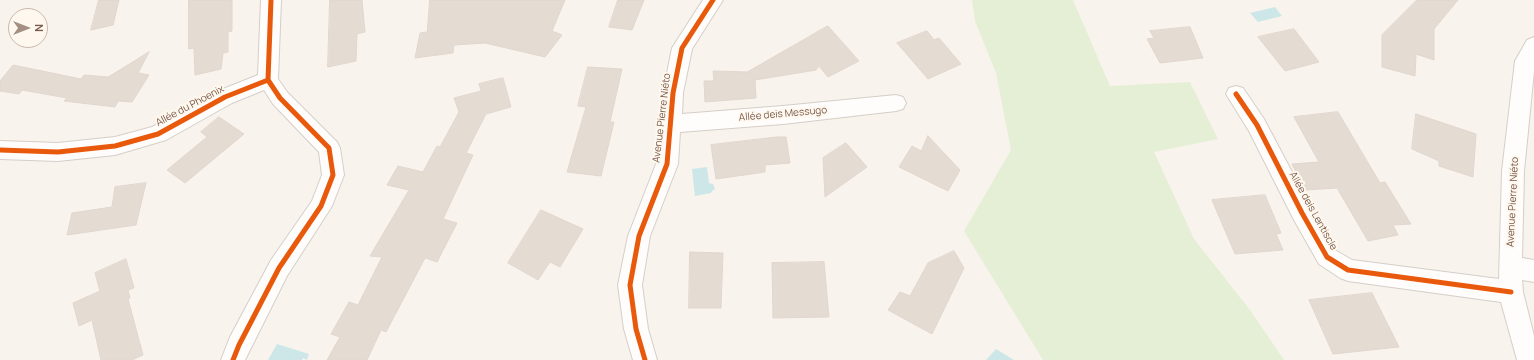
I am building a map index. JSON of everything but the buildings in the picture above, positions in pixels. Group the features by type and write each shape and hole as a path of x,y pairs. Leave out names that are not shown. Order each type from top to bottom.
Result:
{"street":[{"path":"233,360 239,345 279,268 321,206 333,175 329,148 280,98 268,80 271,0"},
{"name":"Avenue Pierre Niéto","path":"646,360 636,329 630,286 639,236 666,164 671,124 672,93 682,48 712,0"},
{"name":"Avenue Pierre Niéto","path":"1529,360 1511,292 1510,267 1513,171 1525,61 1534,45"},
{"name":"Allée du Phoenix","path":"0,150 58,152 115,146 158,134 225,96 268,80"},
{"name":"Allée deis Lentiscle","path":"1236,94 1257,126 1302,213 1327,257 1348,270 1511,292"},
{"name":"Allée deis Messugo","path":"671,124 783,115 896,103"},
{"path":"1510,267 1534,271"}],"green space":[{"path":"972,0 1073,0 1110,86 1190,82 1218,139 1154,152 1194,239 1250,310 1284,360 1043,360 964,231 1011,150 996,73 975,21"}],"water":[{"path":"1275,7 1282,16 1258,22 1250,13"},
{"path":"707,167 709,183 713,184 715,189 711,193 695,196 692,169"},
{"path":"277,344 309,354 307,360 303,358 302,360 268,360"},
{"path":"996,349 1014,360 986,360"}],"cycle path":[{"path":"233,360 239,345 279,268 321,206 333,175 329,148 280,98 268,80 271,0"},
{"path":"645,360 636,329 630,285 639,236 667,164 673,93 682,48 713,0"},
{"path":"0,150 58,152 115,146 158,134 225,97 268,80"},
{"path":"1236,94 1257,125 1302,213 1327,257 1348,270 1511,292"}]}
